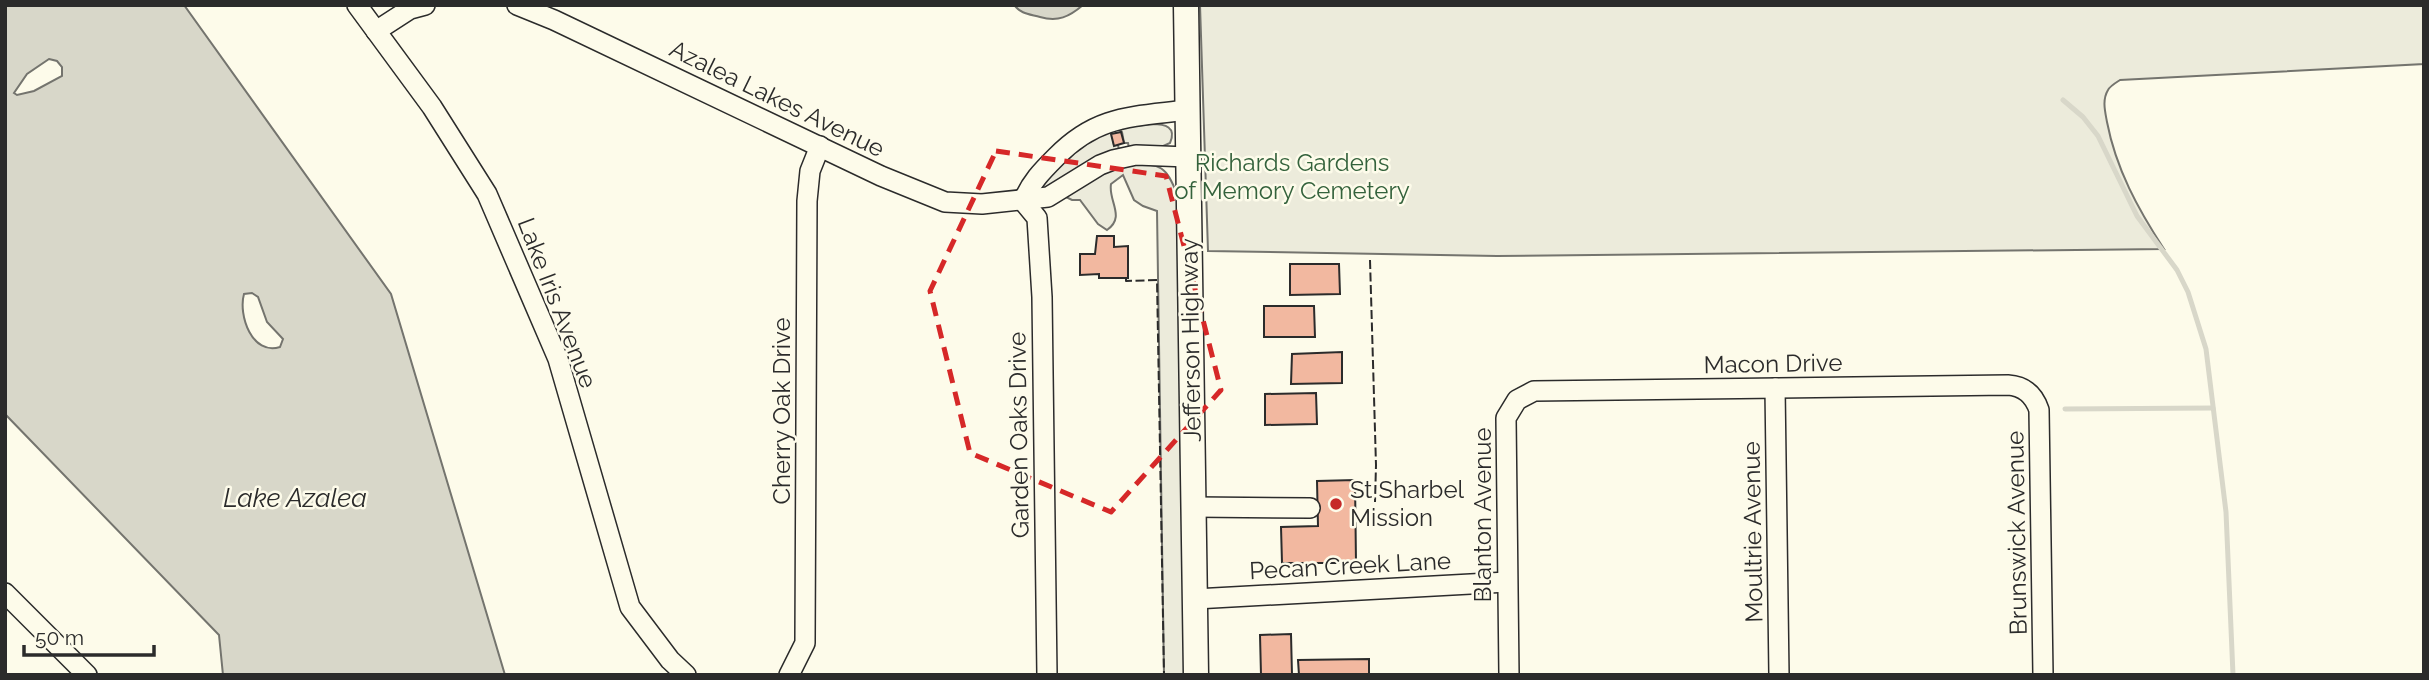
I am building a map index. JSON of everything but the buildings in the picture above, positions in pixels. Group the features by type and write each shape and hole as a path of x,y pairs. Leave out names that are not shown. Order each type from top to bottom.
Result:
{"main road":[{"name":"Jefferson Highway","path":"1186,5 1196,675"}],"street":[{"name":"Lake Iris Avenue","path":"357,5 432,107 487,194 558,359 630,607 670,660 685,675"},
{"path":"376,31 410,9 425,5"},
{"name":"Azalea Lakes Avenue","path":"517,5 554,20 881,176 945,202 982,204 1048,197 1113,160 1136,155 1188,157"},
{"path":"1023,201 1033,180 1069,144 1090,129 1111,120 1187,110"},
{"name":"Cherry Oak Drive","path":"789,675 804,643 807,201 810,171 820,146"},
{"name":"Garden Oaks Drive","path":"1023,201 1037,218 1042,297 1047,675"},
{"name":"Macon Drive","path":"1517,400 1534,391 2008,385 2019,387 2030,394"},
{"name":"Moultrie Avenue","path":"1775,388 1779,675"},
{"name":"Brunswick Avenue","path":"2030,394 2037,403 2039,417 2043,675"},
{"name":"Blanton Avenue","path":"1509,675 1506,418 1517,400"},
{"path":"1194,507 1310,508"},
{"name":"Pecan Creek Lane","path":"1195,598 1507,582"},
{"path":"5,593 88,675"}],"highlighted area":[{"path":"996,151 1166,176 1221,390 1111,512 970,453 930,291"}],"green space":[{"name":"Richards Gardens of Memory Cemetery","path":"1200,5 2424,5 2424,64 2120,80 2114,84 2106,94 2104,106 2116,156 2137,204 2164,249 1497,256 1208,251"},
{"path":"1152,124 1171,130 1170,143 1161,147 1129,148 1128,143 1124,143 1122,132 1117,128"},
{"path":"1111,129 1114,145 1118,145 1119,150 1041,193 1037,186 1053,174 1075,149"},
{"path":"1132,164 1161,168 1166,172 1177,194 1187,675 1164,675 1157,211 1134,200 1123,175 1111,184 1116,214 1113,225 1107,230 1098,224 1080,200 1066,197 1100,174"}],"water":[{"name":"Lake Azalea","path":"5,5 184,5 391,294 505,675 223,675 219,635 5,414","holes":["49,59 57,61 62,67 62,76 34,91 17,95 14,93 27,74","252,293 258,297 267,322 283,339 280,347 262,345 249,332 243,303 244,294"]},
{"path":"1014,5 1083,5 1073,13 1052,19 1026,13"}],"waterway":[{"path":"2063,100 2083,117 2098,136 2137,216 2177,270 2188,292 2206,349 2226,512 2233,675"},
{"path":"2065,409 2213,408"}],"fence":[{"path":"1370,260 1375,502"},
{"path":"1126,278 1126,281 1157,280 1164,675"}],"place":[{"name":"St Sharbel Mission","path":"1336,504"}]}
